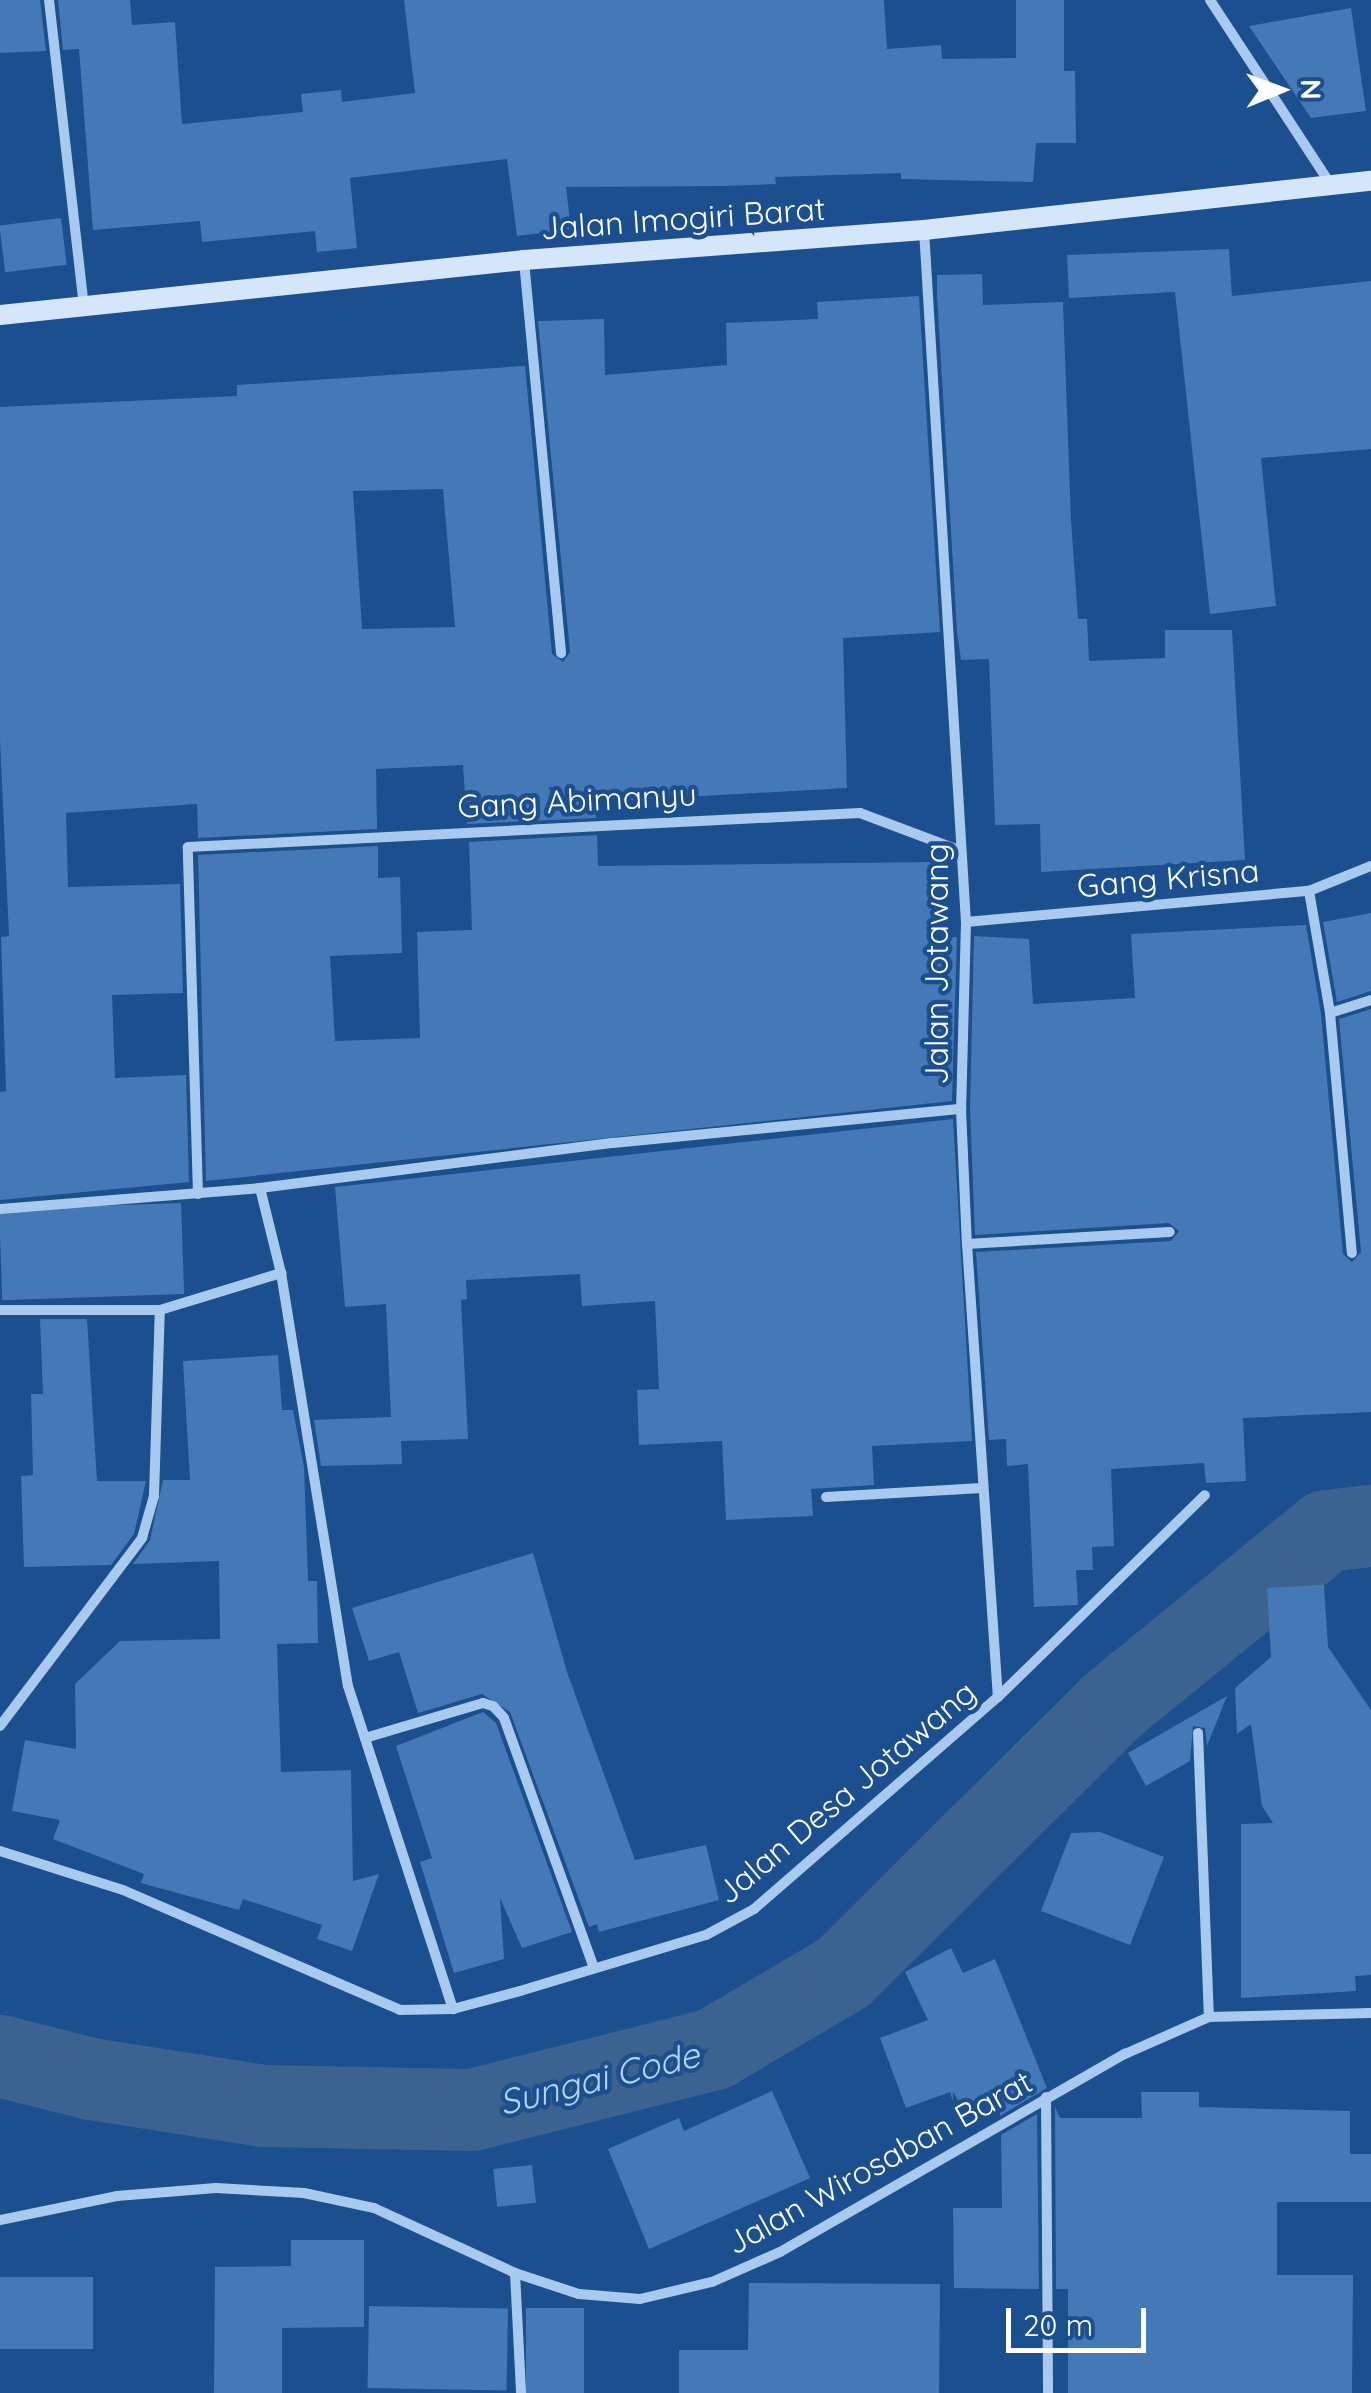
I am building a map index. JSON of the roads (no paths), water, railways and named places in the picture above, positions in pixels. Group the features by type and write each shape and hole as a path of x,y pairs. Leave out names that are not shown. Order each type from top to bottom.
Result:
{"main road":[{"name":"Jalan Imogiri Barat","path":"0,315 524,260 924,230 1371,181"}],"street":[{"path":"49,0 84,306"},
{"path":"1210,0 1332,186"},
{"name":"Jalan Jotawang","path":"924,230 966,922 961,1110 967,1244 998,1698"},
{"path":"524,260 561,653"},
{"name":"Gang Abimanyu","path":"198,1194 188,846 860,813 961,851"},
{"name":"Gang Krisna","path":"966,922 1309,891 1371,866"},
{"path":"1309,891 1330,1013 1352,1253"},
{"path":"1330,1013 1371,1000"},
{"path":"0,1208 260,1188 613,1143 961,1110"},
{"path":"260,1188 280,1273 329,1596 365,1738 453,2009"},
{"path":"967,1244 1170,1232"},
{"path":"0,1310 160,1310 280,1273"},
{"path":"0,1726 128,1559 148,1523 160,1310"},
{"path":"826,1497 982,1488"},
{"name":"Jalan Desa Jotawang","path":"0,1850 123,1890 373,2001 419,2012 453,2009 706,1935 754,1909 998,1698 1205,1495"},
{"path":"365,1738 483,1702 493,1706 504,1718 593,1965"},
{"path":"1198,1733 1210,2017"},
{"name":"Jalan Wirosaban Barat","path":"0,2220 117,2196 216,2188 304,2193 374,2208 515,2273 618,2300 712,2282 780,2252 1046,2097 1210,2017 1371,2013"},
{"path":"1046,2097 1048,2393"},
{"path":"515,2273 522,2393"}],"waterway":[{"name":"Sungai Code","path":"0,2056 91,2079 264,2106 472,2110 714,2049 843,1973 1113,1705 1326,1531 1371,1526"}]}
